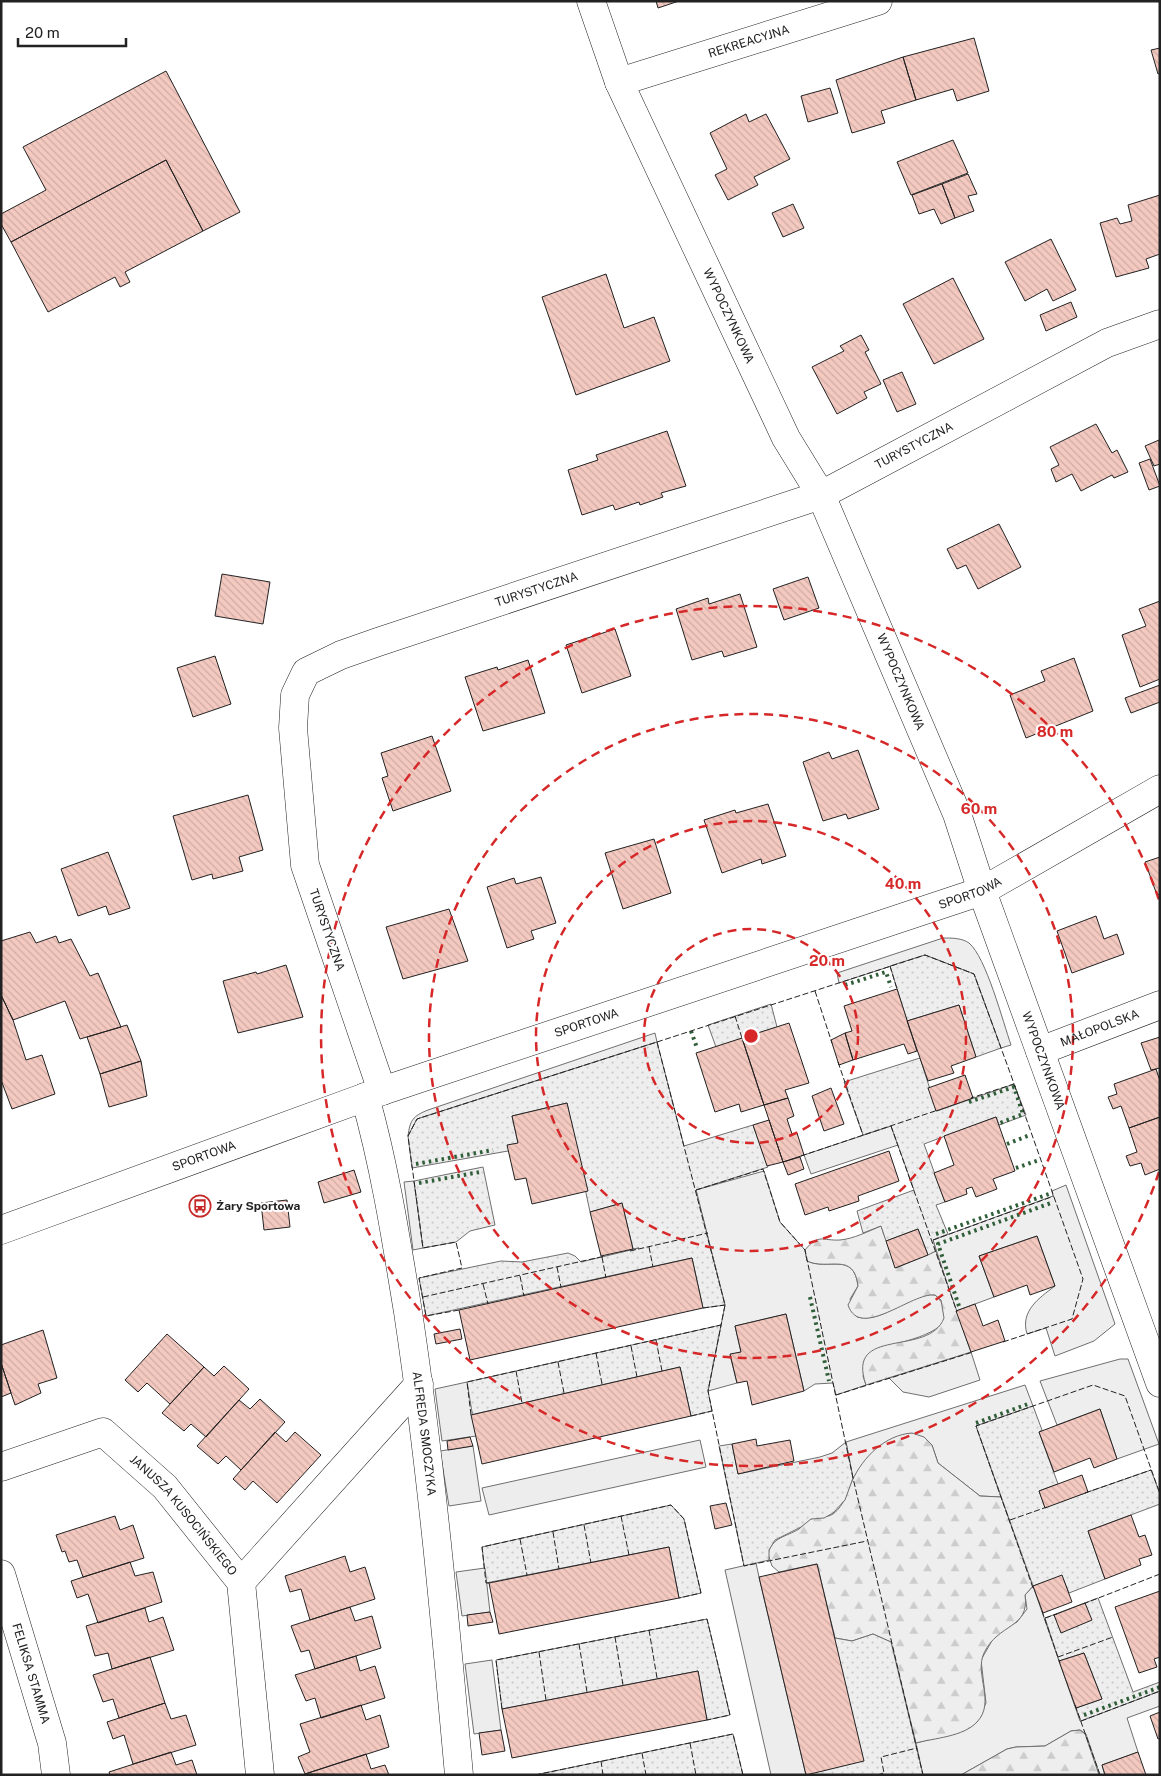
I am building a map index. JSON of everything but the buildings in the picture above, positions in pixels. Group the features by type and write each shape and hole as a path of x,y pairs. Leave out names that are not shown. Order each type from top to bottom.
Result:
{"street":[{"name":"WYPOCZYNKOWA","path":"591,1 619,82 786,438 821,494 957,814 982,891 1040,1051 1154,1351 1160,1383"},
{"name":"REKREACYJNA","path":"619,82 878,1"},
{"name":"TURYSTYCZNA","path":"374,1094 305,865 293,728 295,695 306,672 341,654 821,494 1107,343 1160,324"},
{"name":"SPORTOWA","path":"1,1230 374,1094 982,891 1160,789"},
{"name":"MAŁOPOLSKA","path":"1040,1051 1160,1006"},
{"name":"ALFREDA SMOCZYKA","path":"374,1094 419,1384 459,1775"},
{"path":"241,1582 419,1384"},
{"name":"JANUSZA KUSOCIŃSKIEGO","path":"1,1468 103,1432 165,1487 241,1582 260,1775"},
{"name":"FELIKSA STAMMA","path":"1,1574 52,1744 56,1775"}],"green space":[{"path":"943,938 963,940 969,943 975,950 988,975 1011,1045 1001,1048 974,974 925,955 839,983 837,973"},
{"path":"925,955 974,974 1001,1048 976,1057 959,1005 907,1021 890,966"},
{"path":"771,1004 777,1027 716,1047 708,1025"},
{"path":"655,1033 657,1042 417,1119 408,1136 413,1119 428,1110"},
{"path":"657,1042 684,1146 753,1125 768,1167 696,1190 725,1305 703,1308 692,1258 426,1316 419,1278 501,1261 522,1262 568,1253 575,1256 581,1262 639,1248 633,1249 622,1203 590,1212 567,1103 512,1116 518,1143 508,1151 412,1168 408,1136 417,1119"},
{"path":"920,1058 937,1111 1014,1084 1026,1115 999,1125 996,1117 924,1144 945,1202 936,1205 948,1234 933,1240 936,1251 928,1255 918,1229 886,1241 881,1226 863,1233 857,1211 914,1190 891,1126 863,1135 844,1082"},
{"path":"891,1126 898,1145 811,1174 804,1155"},
{"path":"483,1167 495,1225 470,1231 456,1242 423,1248 414,1181"},
{"path":"764,1171 780,1222 805,1250 807,1261 815,1264 846,1265 856,1275 858,1286 850,1299 857,1317 868,1318 877,1316 925,1295 935,1295 945,1308 945,1318 939,1326 928,1333 914,1339 876,1349 863,1376 866,1385 836,1395 833,1383 815,1384 804,1391 786,1314 735,1326 741,1352 730,1355 737,1383 708,1391 725,1305 696,1190"},
{"path":"414,1181 423,1248 413,1250 404,1182"},
{"path":"1066,1185 1115,1324 1094,1341 1055,1356 1046,1328 1027,1334 1026,1318 1032,1306 1055,1286 1037,1236 979,1256 994,1297 956,1311 933,1240 1053,1196 1052,1191"},
{"path":"881,1226 896,1268 936,1251 971,1352 866,1385 863,1367 867,1355 877,1348 923,1337 935,1330 944,1318 941,1300 935,1295 925,1296 875,1317 863,1318 854,1315 848,1305 858,1286 856,1275 846,1265 815,1264 807,1261 805,1250 817,1240 845,1239"},
{"path":"721,1325 708,1391 712,1411 691,1416 680,1367 471,1415 467,1382"},
{"path":"971,1352 980,1380 929,1397 903,1392 889,1378"},
{"path":"1120,1359 1128,1359 1159,1444 1117,1459 1100,1409 1057,1425 1040,1381"},
{"path":"1025,1385 1033,1406 976,1426 1001,1497 980,1496 938,1463 932,1445 870,1455 853,1478 846,1442"},
{"path":"1033,1406 1042,1430 1039,1432 1058,1484 1039,1491 1045,1507 1151,1470 1160,1494 1160,1504 1088,1531 1105,1579 1069,1593 1062,1576 1033,1586 976,1426"},
{"path":"912,1433 924,1437 932,1445 938,1463 980,1496 1001,1497 1033,1586 1025,1595 1023,1614 990,1643 984,1653 981,1670 985,1706 977,1722 956,1734 916,1743 891,1642 873,1634 852,1641 835,1638 817,1564 779,1572 772,1566 768,1554 776,1541 799,1529 809,1520 833,1514 843,1503 857,1472 869,1456 893,1438"},
{"path":"846,1442 853,1478 845,1500 833,1513 824,1518 811,1519 801,1527 775,1540 769,1550 769,1560 744,1566 719,1446 732,1444 738,1474 820,1457 832,1453"},
{"path":"671,1505 684,1519 701,1593 679,1598 669,1547 486,1583 482,1547"},
{"path":"1033,1586 1080,1721 1160,1691 1160,1706 1127,1718 1138,1752 1102,1765 1105,1775 1100,1775 1086,1734 1080,1730 1071,1731 1045,1746 1007,1749 961,1775 923,1775 916,1743 963,1731 976,1723 986,1703 981,1660 994,1637 1017,1622 1027,1609 1025,1595"},
{"path":"1098,1598 1133,1692 1160,1682 1160,1691 1081,1721 1076,1708 1102,1699 1084,1653 1059,1661 1045,1618"},
{"path":"707,1619 730,1715 707,1720 698,1671 502,1709 496,1660"},
{"path":"873,1634 891,1642 923,1775 806,1775 835,1638 852,1641"},
{"path":"1080,1730 1085,1734 1099,1775 961,1775 1007,1749 1045,1746 1071,1731"},
{"path":"733,1734 743,1775 535,1775"}],"shaded area":[{"path":"467,1382 476,1436 442,1441 435,1389"},
{"path":"700,1440 706,1467 489,1515 482,1488"},
{"path":"473,1446 481,1501 449,1506 440,1451"},
{"path":"756,1563 806,1775 771,1775 725,1570"},
{"path":"485,1568 490,1612 462,1616 456,1572"},
{"path":"492,1660 501,1730 474,1734 465,1664"}],"hedge":[{"path":"845,985 886,972 891,987"},
{"path":"691,1031 697,1048"},
{"path":"969,1102 1014,1087 1023,1114 1000,1123"},
{"path":"1007,1144 1030,1135"},
{"path":"416,1164 493,1150"},
{"path":"1016,1168 1039,1160"},
{"path":"419,1183 480,1172"},
{"path":"936,1234 1049,1194"},
{"path":"959,1306 938,1244 1051,1203"},
{"path":"810,1297 829,1381"},
{"path":"976,1423 1028,1404"},
{"path":"1084,1715 1160,1687"}],"fence":[{"path":"657,1042 925,955 974,974 1014,1084 971,1098"},
{"path":"890,966 897,989"},
{"path":"815,991 832,1043"},
{"path":"735,1016 742,1038"},
{"path":"459,1310 426,1316 419,1278 462,1268 456,1242 423,1248 408,1136 417,1119 657,1042 725,1305 708,1391 744,1566 867,1541"},
{"path":"838,1062 863,1135"},
{"path":"1003,1342 1072,1319 1083,1279 1014,1084"},
{"path":"801,1156 938,1110"},
{"path":"891,1126 957,1312"},
{"path":"696,1190 763,1169 780,1222 805,1250 853,1478 923,1775"},
{"path":"933,1240 1054,1196"},
{"path":"630,1251 708,1233"},
{"path":"649,1247 653,1267"},
{"path":"423,1297 605,1256"},
{"path":"602,1257 606,1278"},
{"path":"557,1267 561,1287"},
{"path":"520,1276 524,1296"},
{"path":"483,1284 488,1304"},
{"path":"703,1308 725,1305"},
{"path":"471,1415 467,1382 721,1325"},
{"path":"656,1340 662,1371"},
{"path":"631,1346 637,1377"},
{"path":"836,1395 973,1352"},
{"path":"596,1353 602,1384"},
{"path":"558,1362 564,1393"},
{"path":"516,1371 522,1403"},
{"path":"1033,1588 976,1426 1093,1385 1125,1396 1160,1494"},
{"path":"691,1416 712,1411"},
{"path":"1085,1493 1151,1470"},
{"path":"489,1583 486,1583 482,1547 671,1505 684,1519 701,1593 679,1598"},
{"path":"1010,1520 1047,1507"},
{"path":"621,1516 629,1555"},
{"path":"584,1525 591,1563"},
{"path":"553,1532 559,1569"},
{"path":"520,1539 527,1575"},
{"path":"1083,1604 1160,1574"},
{"path":"1042,1611 1060,1663"},
{"path":"1045,1618 1057,1614"},
{"path":"502,1709 496,1660 707,1619 730,1715 707,1720"},
{"path":"649,1630 657,1678"},
{"path":"615,1637 623,1685"},
{"path":"1058,1657 1113,1637"},
{"path":"579,1644 587,1692"},
{"path":"539,1652 546,1700"},
{"path":"1081,1721 1160,1691"},
{"path":"1075,1705 1100,1775"},
{"path":"535,1775 733,1734 743,1775"},
{"path":"690,1743 696,1775"},
{"path":"877,1775 884,1773 881,1757 917,1748"},
{"path":"642,1753 646,1775"},
{"path":"601,1761 603,1775"}],"place":[{"name":"Żary Sportowa","path":"200,1206"}]}
